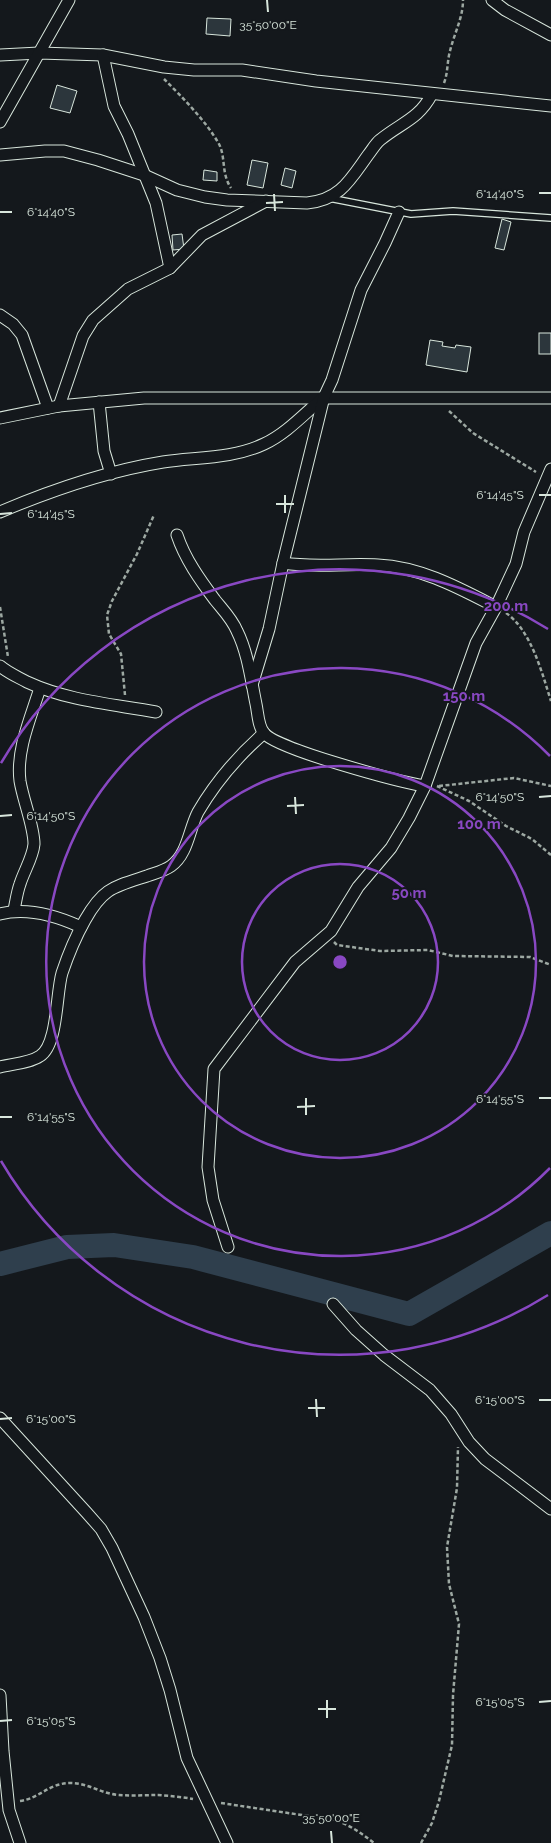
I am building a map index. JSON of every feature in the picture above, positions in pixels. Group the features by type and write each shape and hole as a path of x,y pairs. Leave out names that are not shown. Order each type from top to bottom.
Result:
{"street":[{"path":"0,122 69,0"},
{"path":"492,0 504,10 551,34"},
{"path":"0,55 39,53 103,54 151,65 194,70 242,70 316,81 551,106"},
{"path":"103,54 114,106 128,134 156,203 170,268"},
{"path":"0,155 44,151 64,152 98,160 144,175 177,190 205,197 307,203 319,202 344,188 379,140 418,115 426,106 432,94"},
{"path":"54,407 83,336 94,320 128,289 170,268 202,235 266,201"},
{"path":"252,685 269,629 283,563 324,397 332,380 361,290 399,212"},
{"path":"0,315 13,324 22,335 54,407"},
{"path":"0,512 40,496 103,475 163,462 223,456 265,444 324,397"},
{"path":"0,418 54,407 144,398 551,398"},
{"path":"99,402 104,451 112,474"},
{"path":"228,1247 213,1200 208,1167 214,1069 295,962 331,931 358,887 397,840 425,786 476,643 496,607 516,564 524,532 550,476"},
{"path":"177,535 182,549 198,576 237,630 245,652 258,716 264,733 281,744 299,751 425,786"},
{"path":"283,563 297,565 381,565 396,568 438,578 496,607"},
{"path":"0,666 11,674 40,688 72,698 156,712"},
{"path":"14,910 19,886 34,846 21,787 20,766 25,739 40,688"},
{"path":"0,1066 41,1056 49,1043 62,972 81,927 96,902 104,893 130,880 171,866 179,858 202,806 224,775 253,742 264,733"},
{"path":"0,914 14,910 60,918 81,927"},
{"path":"333,1304 356,1330 384,1355 430,1390 485,1459 551,1509"},
{"path":"0,1418 101,1529 112,1548 144,1617 160,1658 170,1690 186,1758 227,1843"},
{"path":"0,1695 8,1802 20,1843"}],"lane":[{"path":"329,198 399,212 419,214 463,212 551,218"}],"path":[{"path":"432,94 440,89 447,76 450,52 463,11 463,0"},
{"path":"151,65 210,131 220,146 224,172 228,183 240,200"},
{"path":"439,398 450,412 473,433 550,476"},
{"path":"126,707 121,654 109,634 107,615 154,515"},
{"path":"0,607 11,674"},
{"path":"496,607 514,619 526,634 551,701"},
{"path":"425,786 514,778 551,786"},
{"path":"437,786 469,801 506,826 532,839 551,855"},
{"path":"331,931 333,941 337,945 380,951 428,950 453,956 530,957 551,965"},
{"path":"420,1843 432,1824 452,1744 458,1624 449,1584 446,1547 458,1473 460,1430"},
{"path":"8,1802 34,1798 53,1785 81,1784 119,1795 164,1796 334,1820 358,1830 374,1843"}],"building":[{"path":"207,18 231,19 230,36 206,34"},
{"path":"57,85 77,91 70,113 50,108"},
{"path":"252,160 268,163 263,188 247,185"},
{"path":"285,168 296,171 292,188 281,185"},
{"path":"204,170 217,172 217,181 203,180"},
{"path":"502,219 511,222 504,250 495,248"},
{"path":"182,234 184,249 173,250 172,235"},
{"path":"539,333 551,333 551,354 539,354"},
{"path":"430,340 443,342 442,346 455,348 456,345 471,347 467,372 426,365"}],"waterway":[{"path":"0,1264 67,1247 114,1245 193,1257 409,1314 551,1233"}]}
